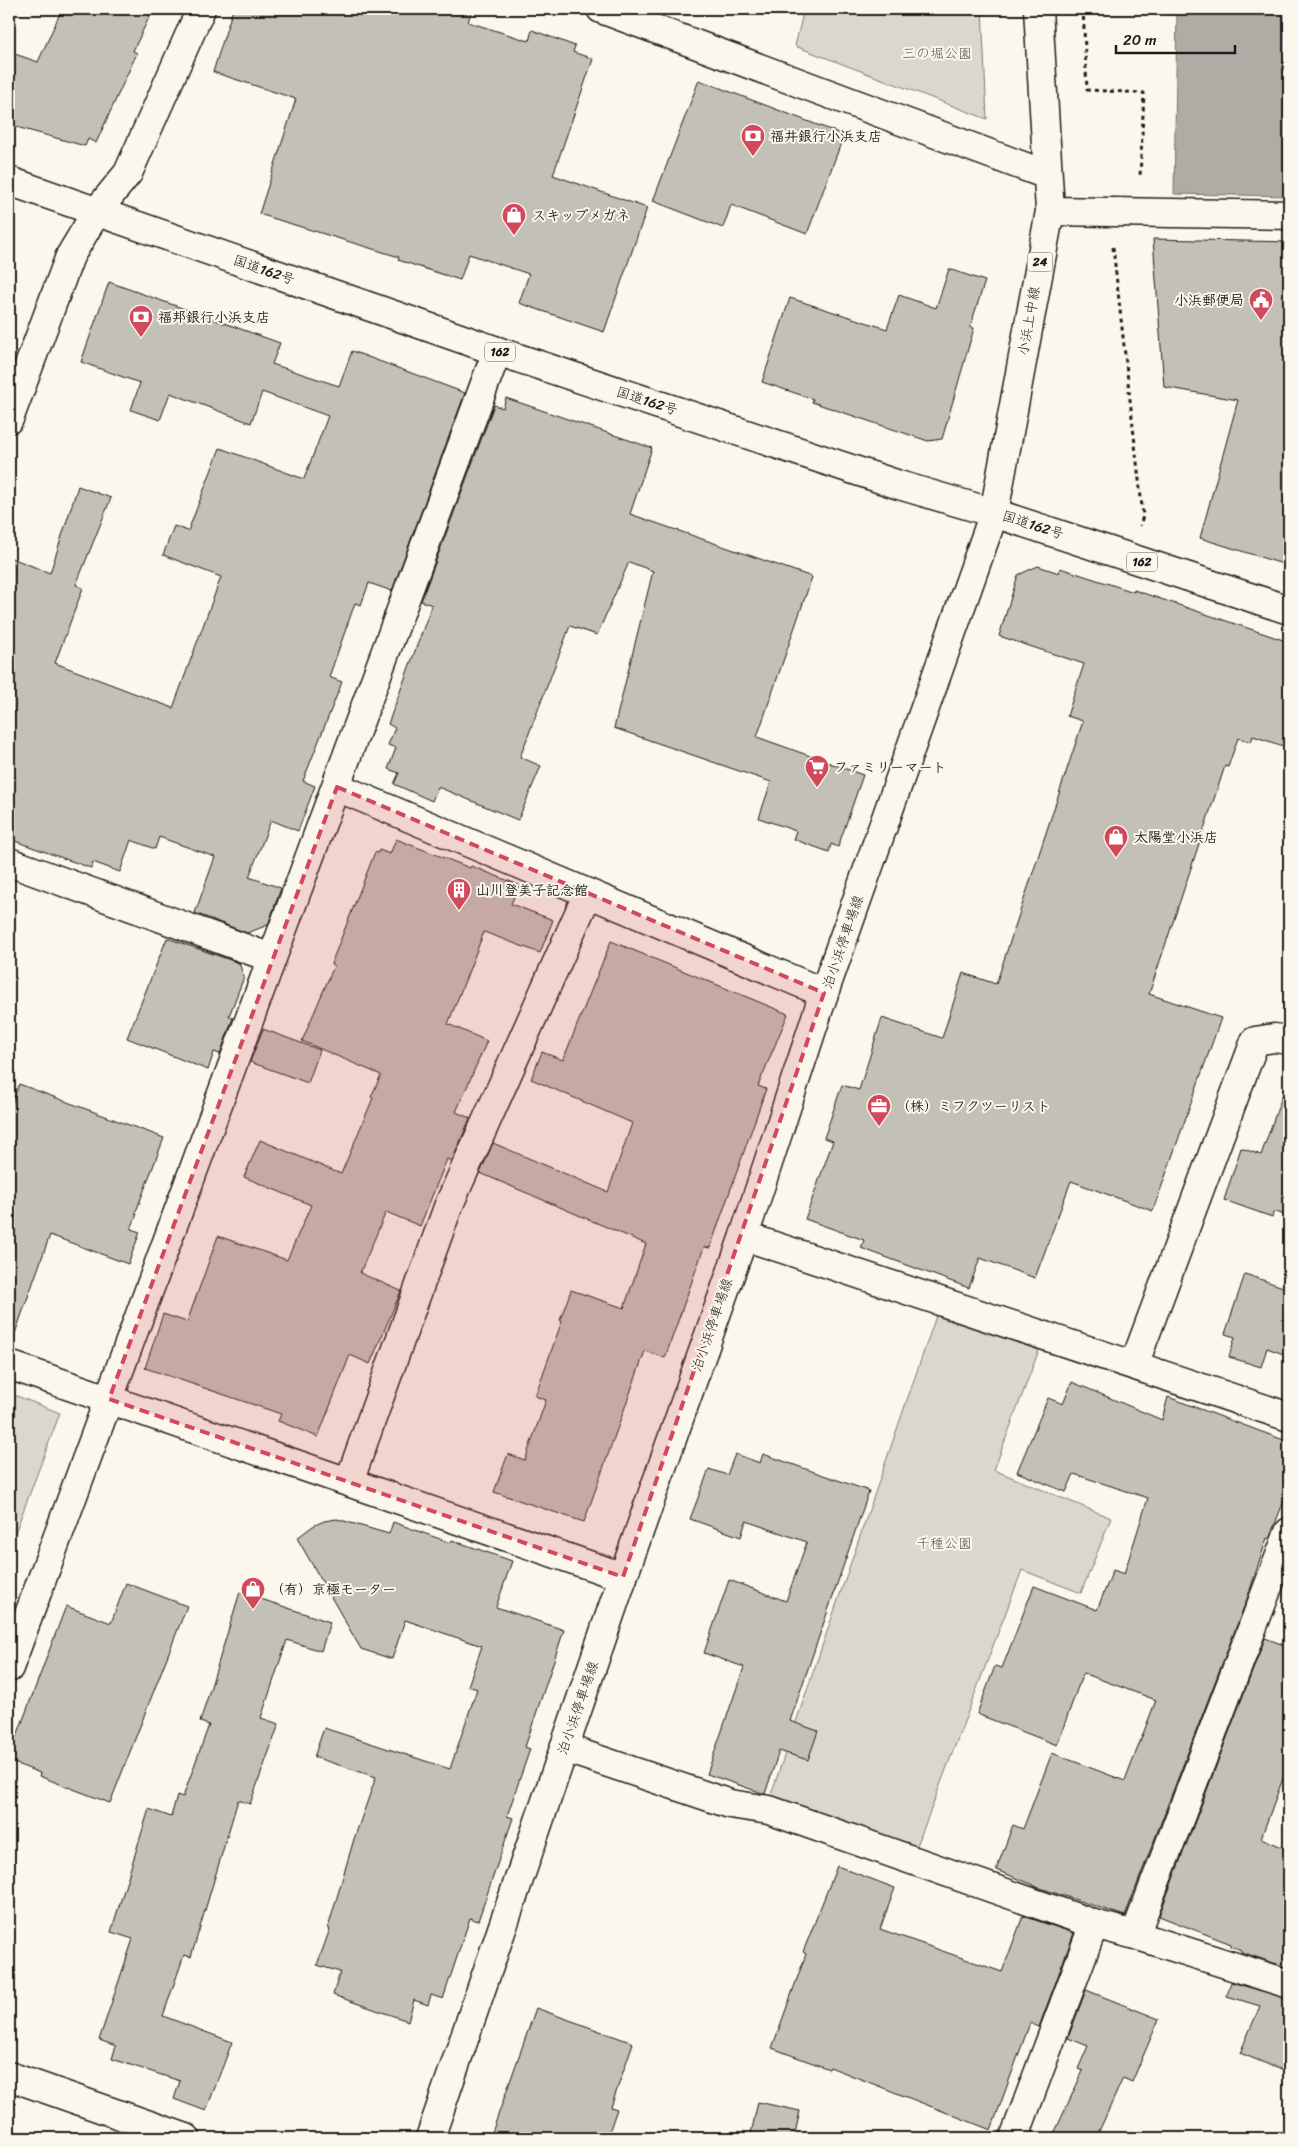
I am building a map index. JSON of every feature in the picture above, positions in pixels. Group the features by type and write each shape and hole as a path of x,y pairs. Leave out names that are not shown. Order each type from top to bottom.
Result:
{"main road":[{"path":"9,419 70,256 97,211 128,173 201,9"},
{"path":"601,9 1047,175"},
{"name":"小浜上中線","path":"994,513 1050,211 1038,9"},
{"name":"国道162号","path":"9,182 497,351 900,485 994,513 1289,610"},
{"path":"1050,211 1289,215"},
{"path":"9,1668 497,351"},
{"name":"泊小浜停車場線","path":"430,2138 623,1577 744,1236 824,993 994,513"},
{"path":"337,787 824,993"},
{"path":"9,862 271,958"},
{"path":"349,1482 448,1207 588,893"},
{"path":"1134,1365 1255,1041 1274,1038 1289,1040"},
{"path":"744,1236 1289,1417"},
{"path":"9,1365 623,1577"},
{"path":"1135,1935 1289,1532"},
{"path":"564,1748 730,1804 769,1810 1094,1924 1135,1935 1289,1984"},
{"path":"1014,2138 1094,1924"},
{"path":"9,2076 186,2138"}],"path":[{"path":"1083,9 1087,90 1144,94 1140,179"},
{"path":"1113,246 1143,516 1137,534"}],"highlighted area":[{"path":"337,787 824,993 623,1577 109,1399"}],"green space":[{"name":"三の堀公園","path":"804,9 982,9 987,119 795,46"},
{"name":"千種公園","path":"936,1316 1039,1350 994,1470 1111,1518 1081,1593 1022,1570 915,1851 769,1800"},
{"path":"9,1393 60,1413 9,1549"}],"shaded area":[{"path":"1177,9 1289,9 1289,196 1174,194"}],"building":[{"path":"62,9 153,9 133,51 137,53 96,143 88,139 85,146 9,125 9,52 38,62"},
{"path":"233,9 472,9 468,22 529,41 532,30 575,46 573,52 593,59 553,175 647,208 604,332 519,303 529,274 469,254 460,280 398,260 399,257 259,214 296,99 213,72"},
{"name":"福井銀行小浜支店","path":"699,80 844,135 807,234 731,205 723,228 653,201"},
{"path":"1153,239 1289,242 1289,566 1200,538 1238,400 1164,387"},
{"path":"949,269 985,281 970,327 974,328 942,439 928,441 812,402 813,399 762,382 790,298 887,329 899,295 936,308"},
{"path":"109,282 280,343 272,364 339,386 352,351 465,393 392,591 369,583 361,605 355,603 329,677 342,682 303,781 315,786 298,831 271,820 249,877 281,888 268,925 247,933 195,913 215,857 159,837 155,849 131,840 120,872 93,862 91,868 9,839 9,557 50,573 78,486 111,498 76,585 83,588 55,663 173,708 221,577 163,555 174,526 188,531 220,448 304,479 328,416 262,392 251,423 170,393 160,420 131,410 140,383 81,362"},
{"path":"506,398 652,448 630,514 812,577 757,737 863,775 838,847 831,844 829,852 793,839 796,831 759,818 771,782 614,728 653,571 629,562 597,635 570,626 520,757 541,766 518,820 438,787 432,801 394,784 399,773 388,769 396,748 388,745 395,728 388,724 432,605 421,601 494,405 503,408"},
{"path":"1038,566 1059,573 1060,568 1134,592 1134,590 1289,642 1289,748 1253,736 1251,742 1238,738 1228,767 1225,766 1149,994 1221,1018 1153,1211 1071,1181 1035,1278 980,1258 969,1288 861,1248 864,1240 805,1219 833,1141 824,1138 842,1085 859,1090 882,1018 942,1038 963,973 996,984 1083,721 1067,716 1084,664 999,636 1018,575"},
{"path":"396,839 519,885 511,904 553,920 540,953 484,932 448,1024 487,1041 456,1112 470,1118 452,1161 447,1159 420,1226 386,1212 360,1273 401,1291 370,1364 350,1355 318,1437 278,1421 281,1414 145,1368 163,1314 187,1322 218,1236 287,1260 311,1205 244,1177 260,1140 341,1174 381,1075 302,1041 334,966 331,964 375,852 378,853 379,850 390,854"},
{"path":"167,938 239,963 244,977 229,1016 233,1018 220,1054 214,1052 208,1070 127,1038"},
{"path":"611,941 788,1014 758,1086 766,1089 710,1248 704,1247 665,1358 645,1351 584,1522 494,1492 508,1454 525,1460 546,1400 535,1396 571,1290 624,1308 646,1244 480,1173 493,1143 608,1192 632,1123 531,1079 542,1052 563,1060"},
{"path":"263,1029 320,1050 308,1083 250,1062"},
{"path":"19,1084 164,1138 135,1214 137,1214 131,1229 140,1232 128,1264 50,1235 13,1339 9,1338 9,1112"},
{"path":"1285,1088 1289,1089 1289,1217 1274,1211 1272,1217 1224,1200 1241,1148 1261,1155"},
{"path":"1245,1274 1289,1289 1289,1356 1267,1348 1261,1367 1229,1357 1235,1337 1225,1334"},
{"path":"1072,1382 1162,1420 1168,1397 1289,1442 1289,1488 1269,1539 1267,1538 1247,1599 1125,1916 1034,1886 996,1870 1013,1825 1023,1829 1052,1753 1125,1781 1156,1700 1083,1673 1057,1745 977,1714 995,1666 1002,1668 1034,1586 1097,1610 1113,1570 1124,1574 1148,1498 1074,1474 1066,1492 1017,1472 1048,1398 1063,1404"},
{"path":"735,1454 760,1463 763,1454 869,1491 790,1721 818,1731 808,1760 779,1751 765,1794 707,1774 744,1667 704,1653 729,1580 786,1601 807,1542 746,1521 741,1537 690,1519 709,1469 727,1475"},
{"path":"337,1519 389,1534 393,1522 451,1543 452,1540 512,1561 496,1607 564,1630 525,1747 530,1749 507,1816 513,1818 478,1921 470,1918 443,1999 431,1995 428,2005 414,2000 408,2021 333,1995 340,1972 317,1965 330,1929 328,1928 354,1839 376,1777 314,1757 324,1728 450,1769 477,1689 468,1686 482,1646 405,1620 392,1659 361,1649 297,1538 313,1526 324,1521"},
{"path":"126,1583 187,1606 110,1803 39,1776 40,1773 9,1761 9,1757 66,1606 111,1623"},
{"path":"240,1592 330,1622 321,1651 287,1640 261,1718 279,1724 250,1804 238,1800 191,1957 184,1955 163,2016 232,2042 206,2111 174,2099 180,2081 112,2059 116,2046 99,2040 133,1939 111,1932 149,1809 171,1817 177,1795 183,1797 209,1725 200,1722"},
{"path":"1265,1638 1289,1647 1289,1762 1261,1838 1289,1850 1289,1968 1241,1952 1241,1950 1231,1946 1231,1944 1159,1916"},
{"path":"837,1866 895,1888 880,1929 1002,1972 1023,1916 1074,1933 1039,2027 1030,2023 991,2130 830,2067 829,2069 772,2048 806,1954 803,1952"},
{"path":"1231,1982 1289,1999 1289,2073 1240,2053 1260,2006 1227,1996"},
{"path":"1086,1990 1159,2019 1132,2082 1123,2078 1096,2138 1052,2138 1083,2071 1078,2069 1088,2046 1068,2038"},
{"path":"536,2008 633,2043 611,2107 617,2109 607,2138 490,2138"},
{"path":"758,2102 800,2111 794,2138 750,2138"}],"place":[{"name":"福井銀行小浜支店","path":"753,157"},
{"name":"スキップメガネ","path":"514,236"},
{"name":"小浜郵便局","path":"1261,321"},
{"name":"福邦銀行小浜支店","path":"141,338"},
{"name":"ファミリーマート","path":"817,788"},
{"name":"太陽堂小浜店","path":"1116,858"},
{"name":"山川登美子記念館","path":"459,911"},
{"name":"（株）ミフクツーリスト","path":"879,1127"},
{"name":"（有）京極モーター","path":"253,1610"}]}
